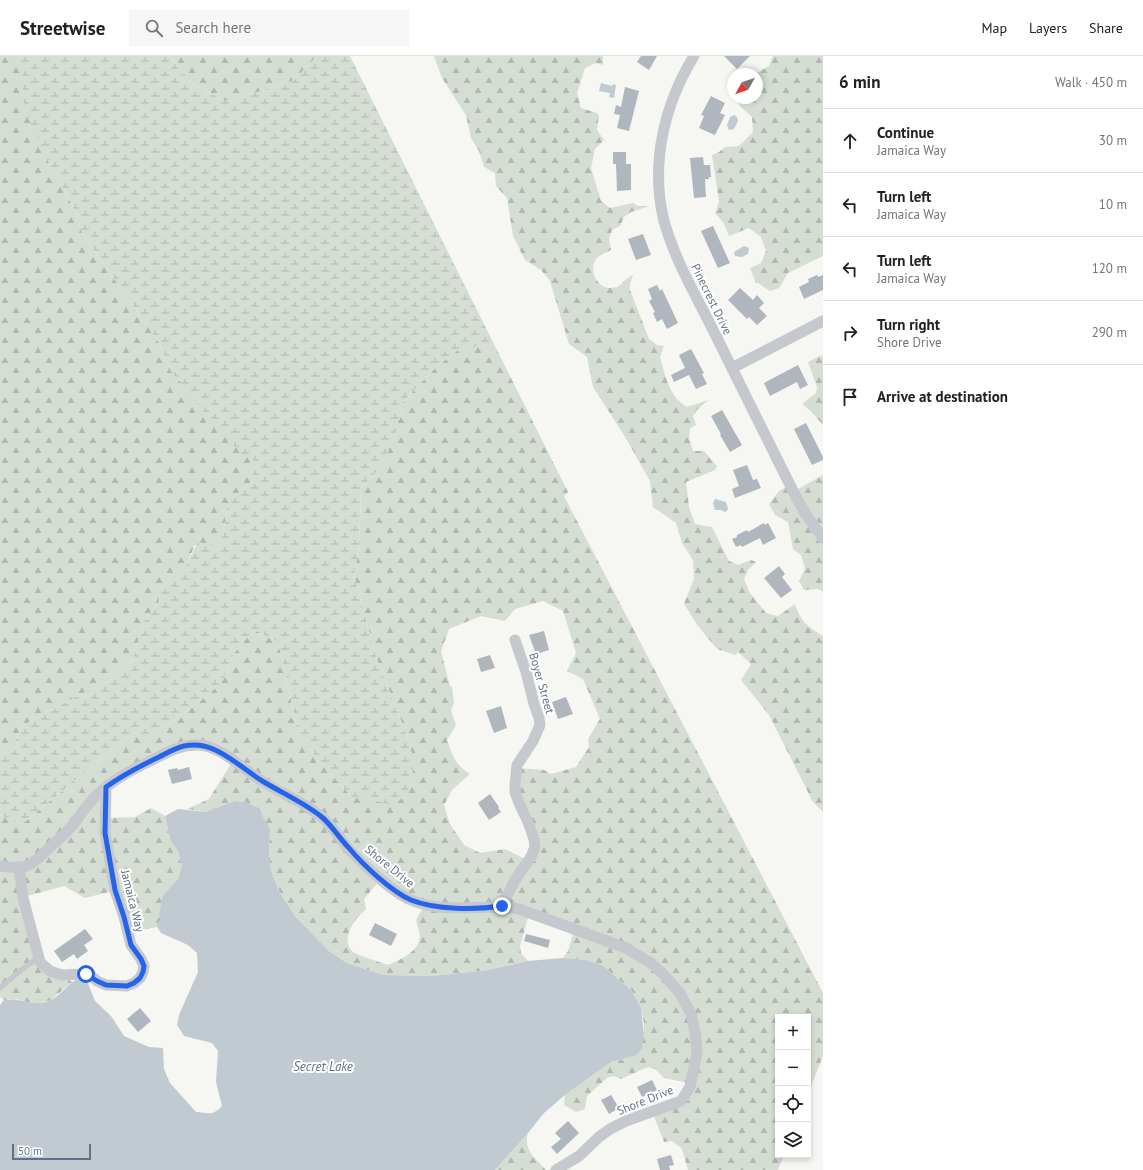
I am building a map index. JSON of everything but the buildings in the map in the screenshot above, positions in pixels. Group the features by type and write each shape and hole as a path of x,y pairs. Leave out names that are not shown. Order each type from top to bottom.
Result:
{"street":[{"name":"Pinecrest Drive","path":"694,56 676,92 667,116 659,158 658,180 664,222 679,261 804,512 823,538"},
{"path":"732,368 823,321"},
{"name":"Boyer Street","path":"502,906 517,877 531,857 535,847 528,822 518,803 515,792 515,784 517,765 533,742 540,725 526,672 515,640"},
{"name":"Shore Drive","path":"0,866 16,868 26,866 34,862 75,823 96,796 106,787 131,770 173,749 184,746 204,746 220,752 263,782 323,818 348,848 369,868 400,894 412,900 444,908 502,906 519,909 626,948 639,955 662,973 680,993 692,1016 697,1052 690,1087 686,1096 681,1101 610,1129 579,1156 559,1169"},
{"name":"Jamaica Way","path":"19,867 23,898 40,962 50,971 62,975 86,974 106,985 127,986 140,978 144,966 131,945 115,890 105,833 106,787"}],"lane":[{"path":"0,988 39,957"}],"green space":[{"path":"0,56 21,56 47,159 75,210 82,233 158,341 171,371 253,459 253,480 235,496 227,509 219,547 195,545 186,565 162,586 158,605 147,616 141,630 133,660 117,677 81,694 22,726 14,743 0,755"},
{"path":"21,56 168,56 194,85 228,102 294,80 317,56 350,56 494,344 458,350 435,368 403,402 395,433 387,454 376,472 361,488 359,546 354,575 376,657 404,728 412,754 413,774 407,794 394,805 352,797 326,769 298,734 278,642 257,631 242,642 230,660 223,680 209,694 169,724 148,734 132,734 22,824 0,815 0,755 14,743 22,726 81,694 117,677 133,660 141,630 147,616 158,605 162,586 186,565 198,542 219,546 227,509 235,496 253,480 253,459 244,456 216,426 171,371 158,341 82,233 75,210 47,159 24,108"},
{"path":"168,56 317,56 294,80 228,102 194,85"},
{"path":"434,56 603,56 603,65 596,63 585,68 577,93 581,108 599,115 597,130 604,140 595,149 591,168 601,201 610,208 633,203 638,206 650,206 631,212 624,217 620,226 612,230 609,239 611,250 597,258 594,262 593,273 598,282 612,288 619,286 627,278 633,275 630,290 649,339 657,345 664,346 660,357 672,392 681,403 687,407 708,400 693,416 696,425 690,428 689,438 693,451 704,451 717,466 715,470 686,482 689,507 695,524 712,527 729,561 738,565 751,560 756,562 748,570 744,579 750,593 766,613 778,616 795,604 802,619 813,630 823,636 823,812 813,802 769,715 741,680 751,664 738,652 736,655 717,649 698,626 684,604 694,579 693,560 682,543 676,523 653,507 650,481 624,435 593,387 587,357 569,344 550,281 541,270 525,260 513,236 507,198 496,186 495,173 484,167 479,151 471,138 466,115 442,78"},
{"path":"773,56 823,56 823,256 788,273 779,288 770,291 756,283 750,268 761,263 766,251 761,237 749,228 729,236 723,222 715,213 719,202 712,155 725,147 739,146 753,132 752,117 739,104 763,104 763,69 769,66"},
{"path":"494,344 568,492 564,496 823,993 823,1056 811,1086 811,1014 775,1014 775,1158 783,1158 778,1170 688,1170 682,1149 672,1141 664,1142 653,1114 678,1104 688,1083 664,1078 655,1069 648,1067 621,1079 613,1076 607,1078 587,1096 585,1109 576,1112 564,1105 565,1095 611,1062 635,1056 644,1034 644,1023 641,1008 632,991 602,965 586,960 563,958 568,951 574,931 529,915 520,946 521,953 528,961 488,970 433,976 383,975 347,963 329,951 295,916 280,893 272,874 269,859 270,829 246,802 235,801 205,812 187,809 209,799 232,762 194,746 111,783 107,818 135,817 151,808 165,816 171,842 178,851 182,867 178,879 163,895 161,920 156,925 157,927 130,932 113,891 85,898 64,886 27,896 38,956 72,982 51,1000 36,1004 15,999 4,1000 0,997 0,815 22,824 132,734 148,734 169,724 209,694 223,680 230,660 242,642 257,631 278,642 298,734 326,769 352,797 412,754 404,728 376,657 354,575 359,546 361,488 376,472 387,454 395,433 403,402 435,368 458,350","holes":["543,601 563,611 576,653 567,671 583,679 600,719 588,739 589,747 576,767 551,774 544,770 517,768 514,794 533,851 527,860 505,849 480,853 464,845 450,824 444,805 452,790 470,774 465,771 455,760 447,740 456,725 451,710 454,703 452,687 450,686 441,651 449,629 481,616 505,621 515,609","380,880 424,906 416,920 420,933 419,942 413,951 398,961 388,965 353,952 349,947 348,935 350,929 353,923 366,909 364,899"]},
{"path":"821,355 823,358 823,425 809,409 803,405 803,403 816,393 817,387 808,362"},
{"path":"823,475 823,591 817,589 804,590 799,581 805,569 801,555 793,549 788,522 775,515 769,504 779,491 791,484 798,489"},
{"path":"528,1133 527,1144 529,1149 534,1158 546,1170 495,1170"}],"water":[{"path":"601,83 612,86 613,84 616,85 614,98 609,97 610,93 599,91"},
{"path":"734,115 737,117 738,121 734,129 729,130 727,125 730,117"},
{"path":"744,246 749,248 748,254 742,257 735,256 734,252"},
{"path":"715,499 726,502 728,509 727,511 715,510 713,503"},
{"name":"Secret Lake","path":"235,801 246,802 258,808 270,829 269,859 272,874 280,893 295,916 329,951 347,963 383,975 432,976 488,970 528,961 563,958 586,960 602,965 632,991 641,1008 644,1034 642,1049 635,1056 611,1062 565,1095 544,1113 495,1170 0,1170 0,1005 4,1000 34,1003 46,1002 55,998 72,982 80,978 87,981 95,1001 111,1016 124,1036 149,1047 163,1048 164,1069 170,1083 196,1112 213,1113 222,1106 216,1082 218,1051 212,1043 184,1036 177,1025 179,1015 198,972 197,953 188,945 161,933 156,925 161,920 159,915 163,895 178,879 182,867 178,851 171,842 165,816 178,809 205,812"}],"route":[{"path":"86,974 106,985 127,986 140,978 144,966 131,945 127,935 124,917 115,890 105,833 106,787 131,770 173,749 184,746 198,745 214,749 242,766 263,782 286,794 323,818 348,848 378,877 400,894 412,900 444,908 502,906"}]}
